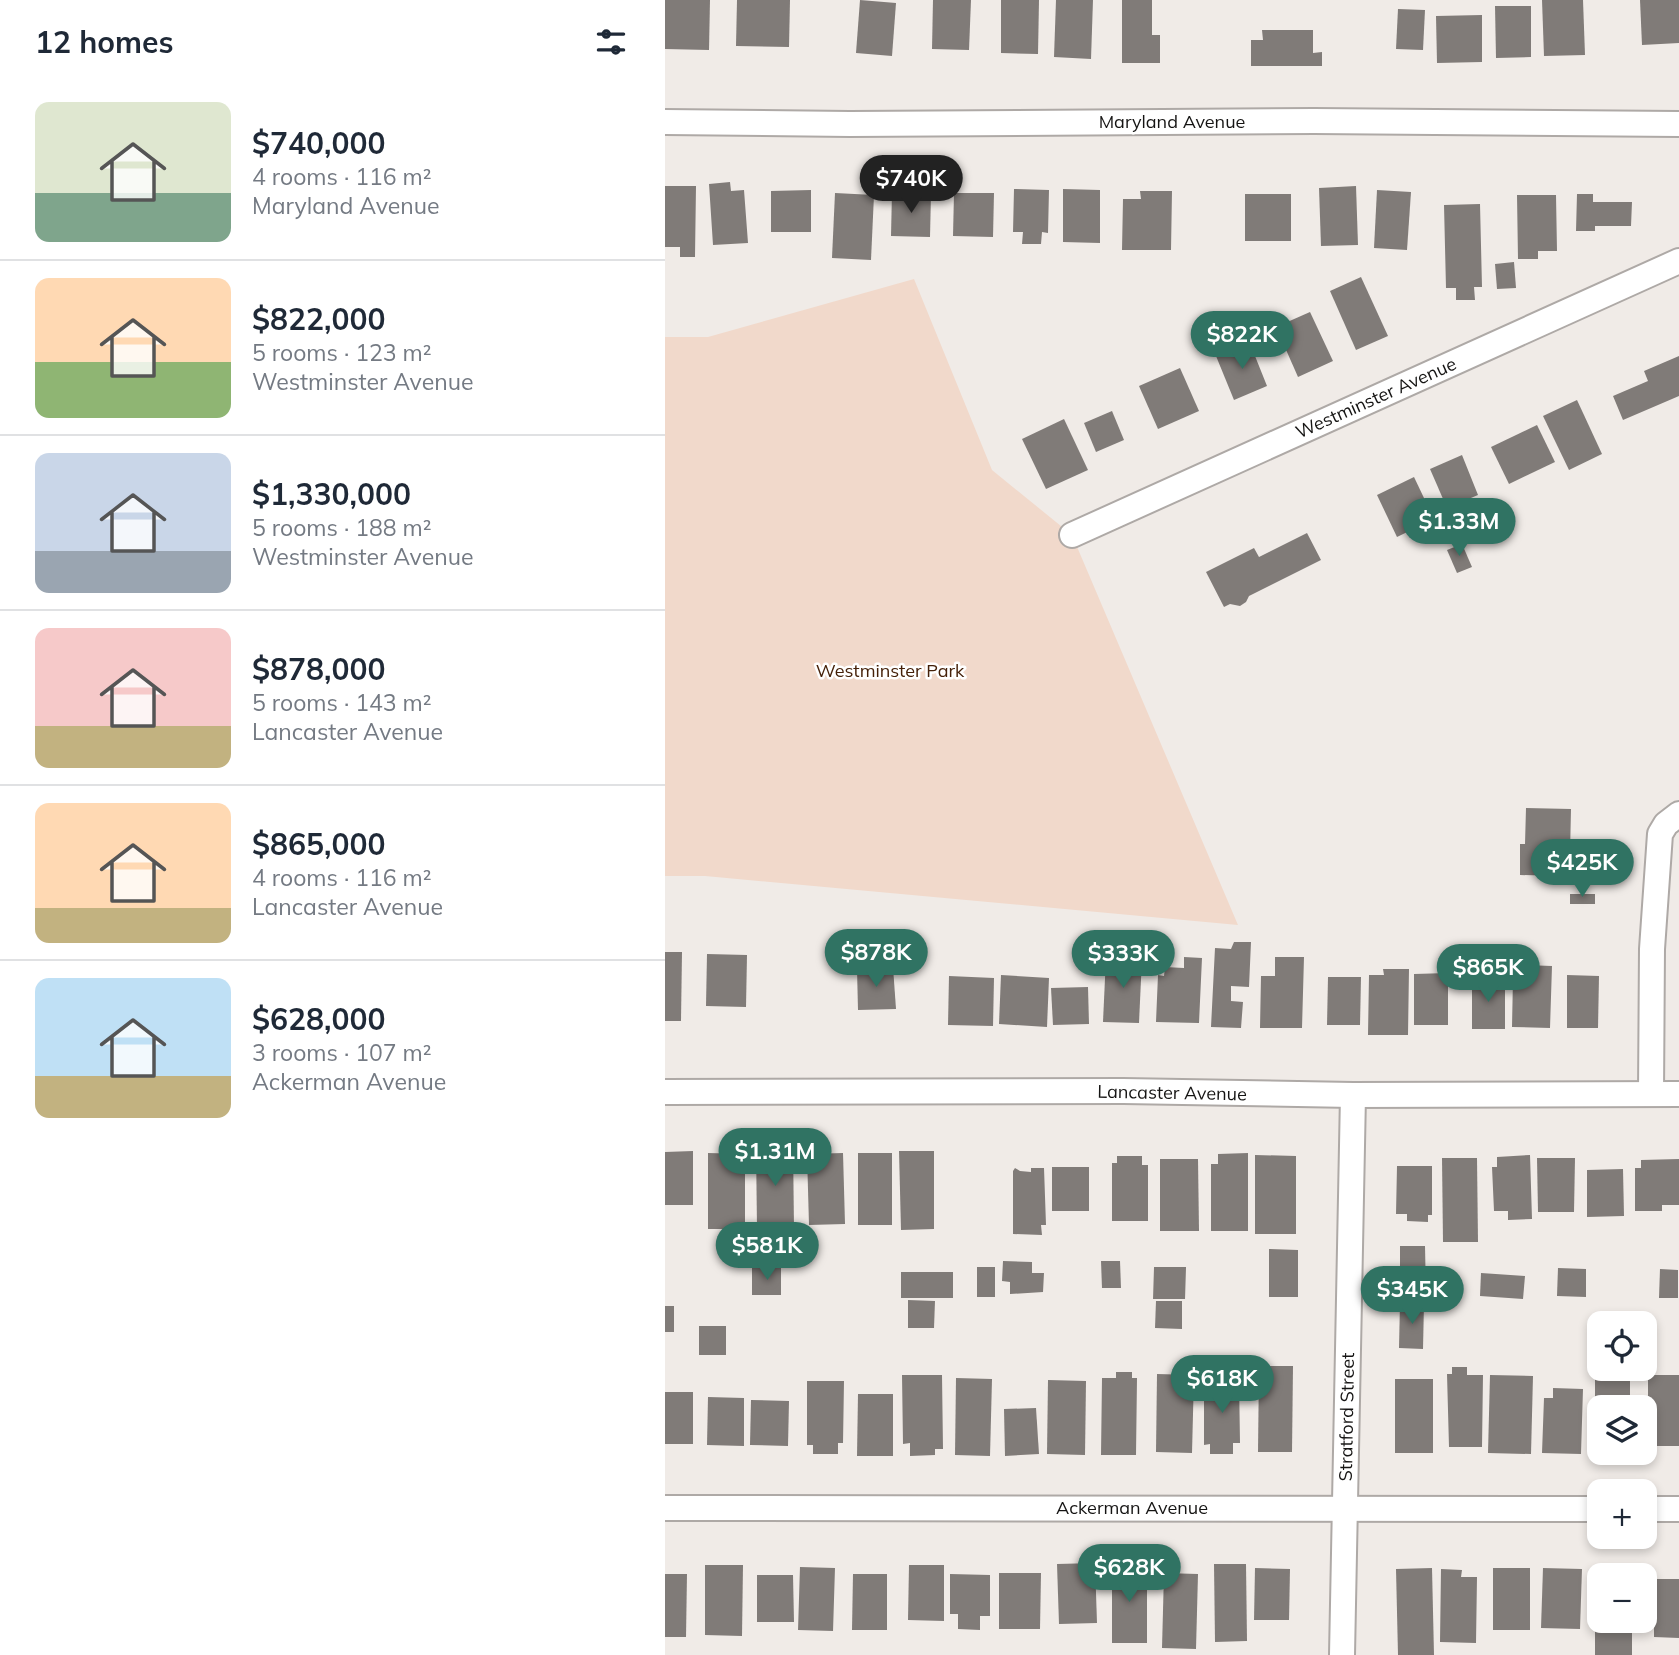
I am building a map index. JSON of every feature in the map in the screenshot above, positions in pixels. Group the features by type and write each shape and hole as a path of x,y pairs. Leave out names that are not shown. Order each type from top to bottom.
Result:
{"street":[{"name":"Maryland Avenue","path":"665,122 850,124 1314,121 1679,124"},
{"name":"Westminster Avenue","path":"1072,535 1679,261"},
{"path":"1651,1094 1652,949 1660,834 1666,824 1679,814"},
{"name":"Lancaster Avenue","path":"665,1092 1679,1094"},
{"name":"Stratford Street","path":"1342,1655 1353,1095"},
{"name":"Ackerman Avenue","path":"665,1508 1587,1509"},
{"path":"1657,1509 1679,1509"}],"green space":[{"name":"Westminster Park","path":"914,279 992,470 1072,535 1238,925 705,876 665,876 665,337 708,337"}],"building":[{"path":"665,0 710,0 709,50 665,49"},
{"path":"737,0 790,0 789,47 736,46"},
{"path":"860,0 896,3 892,56 856,53"},
{"path":"933,0 971,0 969,50 932,49"},
{"path":"1001,0 1039,0 1038,54 1001,53"},
{"path":"1056,0 1093,0 1091,59 1054,57"},
{"path":"1122,0 1152,0 1152,35 1160,35 1160,63 1122,63"},
{"path":"1542,0 1583,0 1585,55 1544,56"},
{"path":"1640,0 1679,0 1679,43 1642,45"},
{"path":"1495,6 1531,6 1531,57 1496,58"},
{"path":"1398,9 1425,10 1423,50 1396,49"},
{"path":"1482,15 1482,62 1437,63 1436,16"},
{"path":"1262,30 1313,30 1313,53 1322,52 1322,66 1251,66 1251,40 1263,40"},
{"path":"730,182 731,191 744,190 748,243 713,245 709,184"},
{"path":"665,186 696,186 695,257 680,257 680,247 665,247"},
{"path":"1356,186 1358,245 1321,246 1319,188"},
{"path":"1014,189 1049,190 1048,233 1042,232 1041,244 1022,244 1023,232 1013,232"},
{"path":"1063,189 1100,190 1100,243 1063,242"},
{"path":"811,190 811,232 771,232 771,191"},
{"path":"1377,190 1411,192 1407,250 1374,248"},
{"path":"1140,191 1172,191 1171,250 1122,250 1123,199 1141,199"},
{"path":"892,192 931,193 930,237 891,236"},
{"path":"835,193 874,195 871,260 832,258"},
{"path":"954,193 994,193 993,237 953,236"},
{"path":"1245,194 1291,194 1291,241 1245,241"},
{"path":"1577,194 1593,194 1593,202 1632,202 1631,226 1595,226 1595,231 1576,231"},
{"path":"1517,195 1556,195 1557,251 1538,251 1538,259 1518,259"},
{"path":"1480,204 1482,287 1474,287 1475,300 1456,300 1456,288 1446,288 1444,205"},
{"path":"1514,262 1516,288 1497,289 1495,264"},
{"path":"1361,277 1388,336 1356,350 1330,291"},
{"path":"1310,312 1333,361 1298,377 1276,327"},
{"path":"1249,341 1267,386 1234,400 1216,356"},
{"path":"1679,356 1679,396 1623,420 1613,396 1648,381 1644,371"},
{"path":"1180,368 1199,411 1158,429 1139,386"},
{"path":"1577,400 1602,454 1569,470 1543,416"},
{"path":"1112,411 1124,440 1096,452 1084,423"},
{"path":"1064,419 1088,470 1046,489 1022,439"},
{"path":"1537,425 1555,462 1509,484 1491,447"},
{"path":"1462,455 1478,495 1447,508 1430,469"},
{"path":"1414,477 1434,519 1397,537 1377,495"},
{"path":"1307,533 1321,560 1249,596 1240,606 1230,604 1224,607 1206,572 1254,548 1259,557"},
{"path":"1462,544 1472,567 1457,573 1447,550"},
{"path":"1526,808 1571,809 1570,854 1564,854 1563,876 1520,875 1520,844 1525,844"},
{"path":"1570,894 1595,894 1595,904 1570,904"},
{"path":"1234,942 1251,942 1249,987 1231,986 1231,1001 1243,1002 1241,1028 1211,1027 1215,948 1231,949"},
{"path":"665,952 682,952 681,1021 665,1021"},
{"path":"707,954 747,955 746,1007 706,1006"},
{"path":"1106,957 1142,958 1139,1023 1103,1022"},
{"path":"1184,957 1202,958 1199,1023 1156,1022 1158,975 1164,976 1165,967 1184,968"},
{"path":"1275,957 1304,957 1302,1028 1260,1028 1261,976 1275,976"},
{"path":"1524,965 1552,966 1550,1028 1512,1027 1513,978 1523,978"},
{"path":"893,967 896,1009 858,1010 857,969"},
{"path":"1383,969 1409,969 1408,1035 1368,1035 1369,975 1384,975"},
{"path":"1448,973 1448,1025 1414,1025 1414,974"},
{"path":"1001,975 1049,978 1047,1027 999,1024"},
{"path":"1567,975 1599,976 1598,1028 1567,1028"},
{"path":"949,976 994,978 993,1026 948,1025"},
{"path":"1328,977 1361,977 1360,1025 1327,1025"},
{"path":"1472,980 1505,980 1505,1029 1472,1029"},
{"path":"1088,987 1089,1024 1053,1025 1051,988"},
{"path":"756,1147 793,1147 794,1228 757,1228"},
{"path":"693,1151 693,1205 665,1205 665,1152"},
{"path":"899,1151 934,1151 934,1229 901,1230"},
{"path":"708,1153 745,1154 745,1229 708,1229"},
{"path":"843,1153 845,1224 809,1225 807,1154"},
{"path":"858,1153 892,1153 892,1225 858,1225"},
{"path":"1248,1153 1248,1231 1211,1231 1211,1164 1218,1164 1218,1154"},
{"path":"1255,1155 1296,1156 1296,1234 1255,1234"},
{"path":"1530,1155 1532,1219 1508,1220 1508,1211 1494,1211 1492,1167 1497,1167 1497,1157"},
{"path":"1117,1156 1142,1156 1142,1165 1148,1165 1148,1221 1112,1221 1112,1163 1117,1163"},
{"path":"1442,1158 1477,1158 1478,1242 1443,1242"},
{"path":"1537,1158 1575,1158 1574,1212 1538,1212"},
{"path":"1160,1159 1198,1159 1199,1231 1160,1231"},
{"path":"1679,1159 1679,1205 1662,1205 1662,1211 1635,1211 1635,1168 1641,1168 1641,1160"},
{"path":"1397,1166 1432,1166 1432,1215 1428,1215 1428,1222 1407,1221 1407,1214 1396,1214"},
{"path":"1052,1167 1089,1167 1089,1211 1052,1211"},
{"path":"1015,1168 1031,1172 1031,1168 1044,1168 1046,1225 1041,1225 1042,1235 1013,1234"},
{"path":"1623,1169 1624,1216 1587,1217 1587,1170"},
{"path":"1400,1246 1425,1246 1426,1293 1400,1293"},
{"path":"1269,1249 1298,1250 1298,1297 1269,1297"},
{"path":"1003,1261 1032,1262 1032,1273 1044,1273 1043,1292 1010,1294 1010,1282 1002,1281"},
{"path":"1101,1261 1120,1261 1121,1288 1102,1288"},
{"path":"977,1267 995,1267 995,1297 977,1297"},
{"path":"1154,1267 1186,1267 1185,1299 1153,1299"},
{"path":"752,1268 781,1268 781,1295 752,1295"},
{"path":"1558,1268 1586,1269 1586,1297 1557,1296"},
{"path":"1660,1269 1678,1270 1678,1298 1659,1298"},
{"path":"901,1272 953,1272 953,1298 901,1298"},
{"path":"1481,1273 1525,1276 1523,1299 1480,1296"},
{"path":"908,1300 935,1301 934,1328 908,1328"},
{"path":"1156,1301 1182,1301 1182,1329 1155,1328"},
{"path":"1400,1303 1424,1303 1423,1349 1399,1348"},
{"path":"665,1306 674,1306 674,1332 665,1332"},
{"path":"699,1326 726,1326 726,1355 699,1355"},
{"path":"1259,1366 1293,1366 1292,1452 1258,1452"},
{"path":"1452,1367 1467,1367 1467,1375 1483,1375 1482,1447 1449,1447 1447,1374 1452,1374"},
{"path":"1116,1372 1132,1372 1132,1378 1137,1378 1136,1455 1101,1455 1102,1378 1116,1378"},
{"path":"1157,1374 1194,1375 1192,1453 1156,1452"},
{"path":"902,1375 942,1375 943,1449 935,1449 935,1455 910,1456 910,1443 903,1444"},
{"path":"1490,1375 1533,1376 1531,1454 1488,1453"},
{"path":"1657,1375 1679,1375 1679,1446 1657,1446 1657,1395 1648,1395 1648,1381 1657,1381"},
{"path":"956,1378 992,1379 990,1456 955,1455"},
{"path":"1239,1379 1240,1443 1233,1443 1233,1454 1210,1454 1210,1444 1204,1445 1204,1380"},
{"path":"1395,1379 1433,1379 1433,1453 1395,1453"},
{"path":"1048,1380 1086,1381 1085,1455 1047,1454"},
{"path":"807,1381 844,1381 843,1443 838,1443 838,1454 813,1454 813,1445 807,1445"},
{"path":"1595,1381 1630,1381 1630,1395 1595,1395"},
{"path":"1553,1388 1583,1389 1581,1454 1542,1453 1544,1398 1553,1398"},
{"path":"665,1392 693,1392 693,1444 665,1444"},
{"path":"858,1394 893,1394 893,1456 857,1456"},
{"path":"708,1397 744,1398 744,1446 707,1445"},
{"path":"751,1400 789,1401 788,1446 750,1445"},
{"path":"1036,1408 1039,1454 1005,1456 1004,1409"},
{"path":"1095,1563 1097,1623 1059,1624 1057,1564"},
{"path":"1112,1564 1147,1564 1147,1643 1112,1643"},
{"path":"1214,1564 1246,1564 1247,1641 1215,1642"},
{"path":"705,1565 743,1565 742,1636 705,1635"},
{"path":"909,1565 944,1565 944,1621 908,1620"},
{"path":"800,1567 835,1568 833,1631 798,1630"},
{"path":"1255,1568 1290,1569 1289,1620 1254,1620"},
{"path":"1432,1568 1434,1655 1398,1655 1396,1569"},
{"path":"1493,1568 1530,1568 1530,1630 1493,1630"},
{"path":"1543,1568 1582,1569 1580,1629 1541,1628"},
{"path":"1441,1569 1462,1570 1461,1577 1477,1577 1476,1643 1440,1642"},
{"path":"999,1573 1041,1573 1040,1629 999,1629"},
{"path":"1164,1573 1198,1574 1196,1649 1162,1648"},
{"path":"665,1574 687,1574 686,1637 665,1637"},
{"path":"853,1574 887,1574 887,1630 852,1630"},
{"path":"950,1574 990,1575 990,1616 980,1616 980,1630 958,1629 958,1614 950,1614"},
{"path":"757,1575 793,1575 794,1622 757,1622"},
{"path":"1657,1579 1679,1579 1679,1638 1654,1637 1654,1633 1657,1633"},
{"path":"1595,1633 1632,1633 1632,1655 1595,1655"}]}
